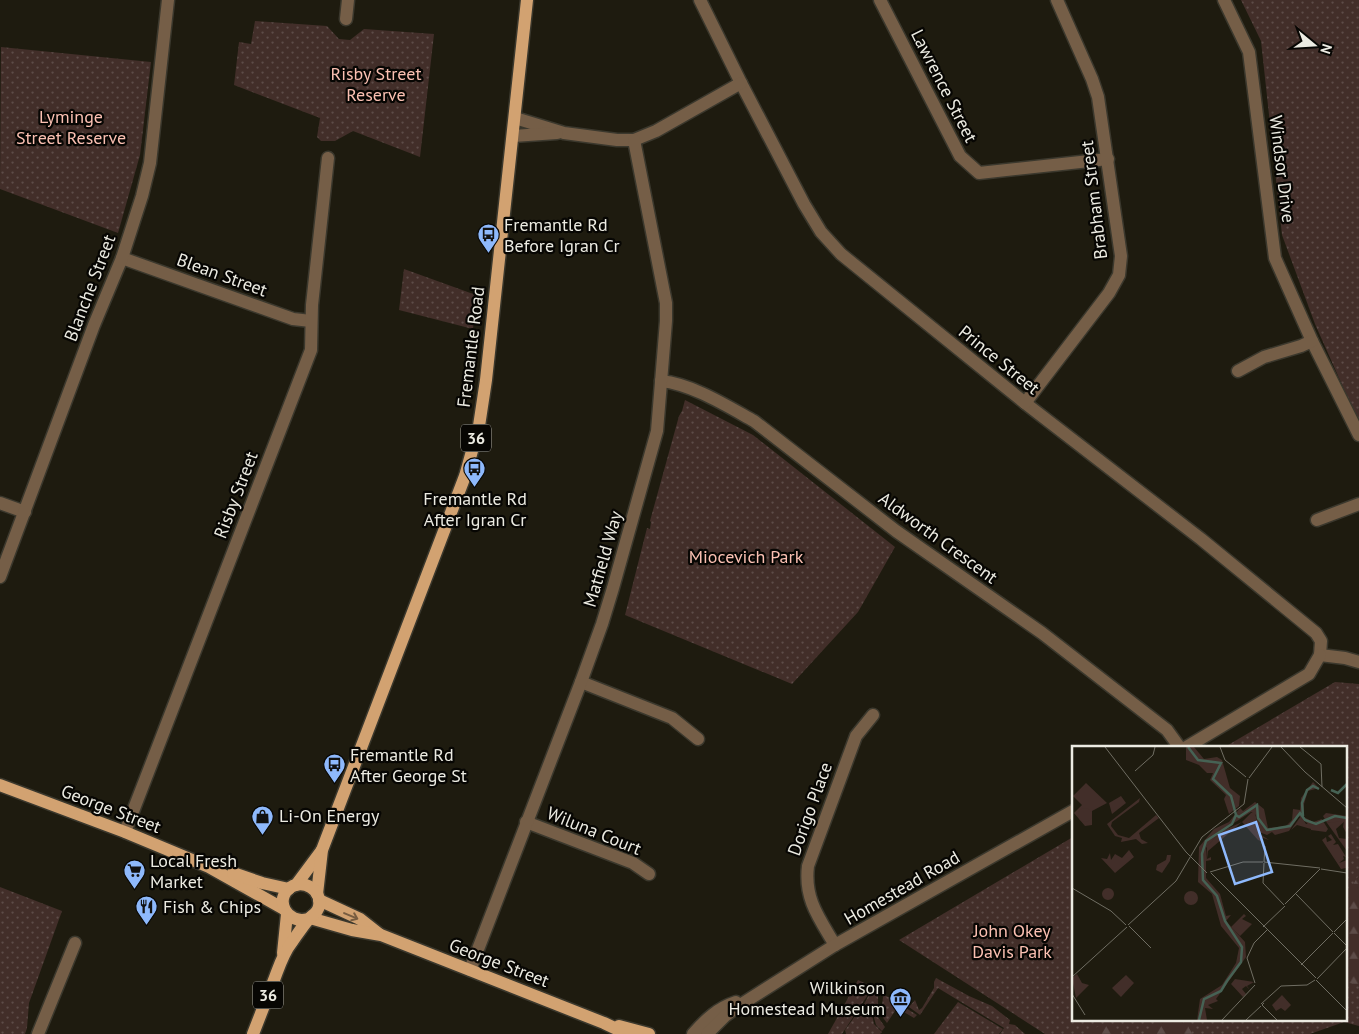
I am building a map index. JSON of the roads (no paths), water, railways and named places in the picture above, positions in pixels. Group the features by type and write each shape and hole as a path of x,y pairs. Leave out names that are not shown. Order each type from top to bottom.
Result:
{"main road":[{"name":"Fremantle Road","path":"318,897 322,850 470,461 479,426 486,380 527,0"},
{"name":"George Street","path":"0,786 125,832 209,867 286,911"},
{"name":"Fremantle Road","path":"293,887 322,850"},
{"name":"George Street","path":"209,867 227,870 262,883 293,887"},
{"path":"308,886 318,897 317,911 309,918 297,920 286,911 284,897 293,887 308,886"},
{"name":"George Street","path":"318,897 360,919 381,935"},
{"name":"36","path":"283,955 286,911"},
{"name":"George Street","path":"309,918 352,930 381,935 604,1023 627,1034"},
{"name":"36","path":"253,1034 283,955 309,918"},
{"name":"George Street","path":"604,1023 649,1034"}],"street":[{"name":"Blanche Street","path":"0,577 94,325 122,258 142,196 150,163 168,0"},
{"path":"346,19 348,0"},
{"name":"Prince Street","path":"700,0 741,83 820,232 841,254 1025,403 1201,539 1316,633 1321,642 1320,655"},
{"name":"Lawrence Street","path":"880,0 960,156 979,174 1108,159"},
{"name":"Brabham Street","path":"1025,403 1109,293 1119,275 1121,256 1100,106 1095,88 1057,0"},
{"name":"Windsor Drive","path":"1224,0 1249,52 1275,258 1312,341 1359,435"},
{"path":"515,118 564,132 617,140 634,140 656,131 741,83"},
{"path":"512,136 564,132"},
{"name":"Matfield Way","path":"470,970 581,682 608,606 657,431 666,303 634,140"},
{"name":"Risby Street","path":"125,832 311,350 311,321 328,158"},
{"name":"Blean Street","path":"122,258 293,319 311,321"},
{"path":"1238,371 1264,356 1302,346 1312,341"},
{"name":"Aldworth Crescent","path":"660,381 685,386 754,422 896,531 1042,633 1167,730 1179,746"},
{"path":"0,503 25,512"},
{"path":"1317,520 1359,504"},
{"path":"1187,746 1309,674 1320,655 1359,662"},
{"path":"581,682 672,718 698,740"},
{"name":"Dorigo Place","path":"835,946 811,902 806,880 808,866 856,736 873,715"},
{"name":"Homestead Road","path":"707,1034 725,1016 835,946 1072,812"},
{"name":"Wiluna Court","path":"526,822 633,863 648,874"},
{"path":"38,1034 75,943"},
{"name":"Homestead Road","path":"693,1034 705,1020 721,1008 750,999"}],"place":[{"name":"Fremantle Rd Before Igran Cr","path":"488,254"},
{"name":"Fremantle Rd After Igran Cr","path":"475,488"},
{"name":"Fremantle Rd After George St","path":"334,784"},
{"name":"Li-On Energy","path":"263,835"},
{"name":"Local Fresh Market","path":"134,890"},
{"name":"Fish & Chips","path":"147,926"},
{"name":"Wilkinson Homestead Museum","path":"901,1017"}],"park label":[{"name":"Risby Street Reserve","path":"376,84"},
{"name":"Lyminge Street Reserve","path":"71,127"},
{"name":"Miocevich Park","path":"746,557"},
{"name":"John Okey Davis Park","path":"1012,941"}]}
